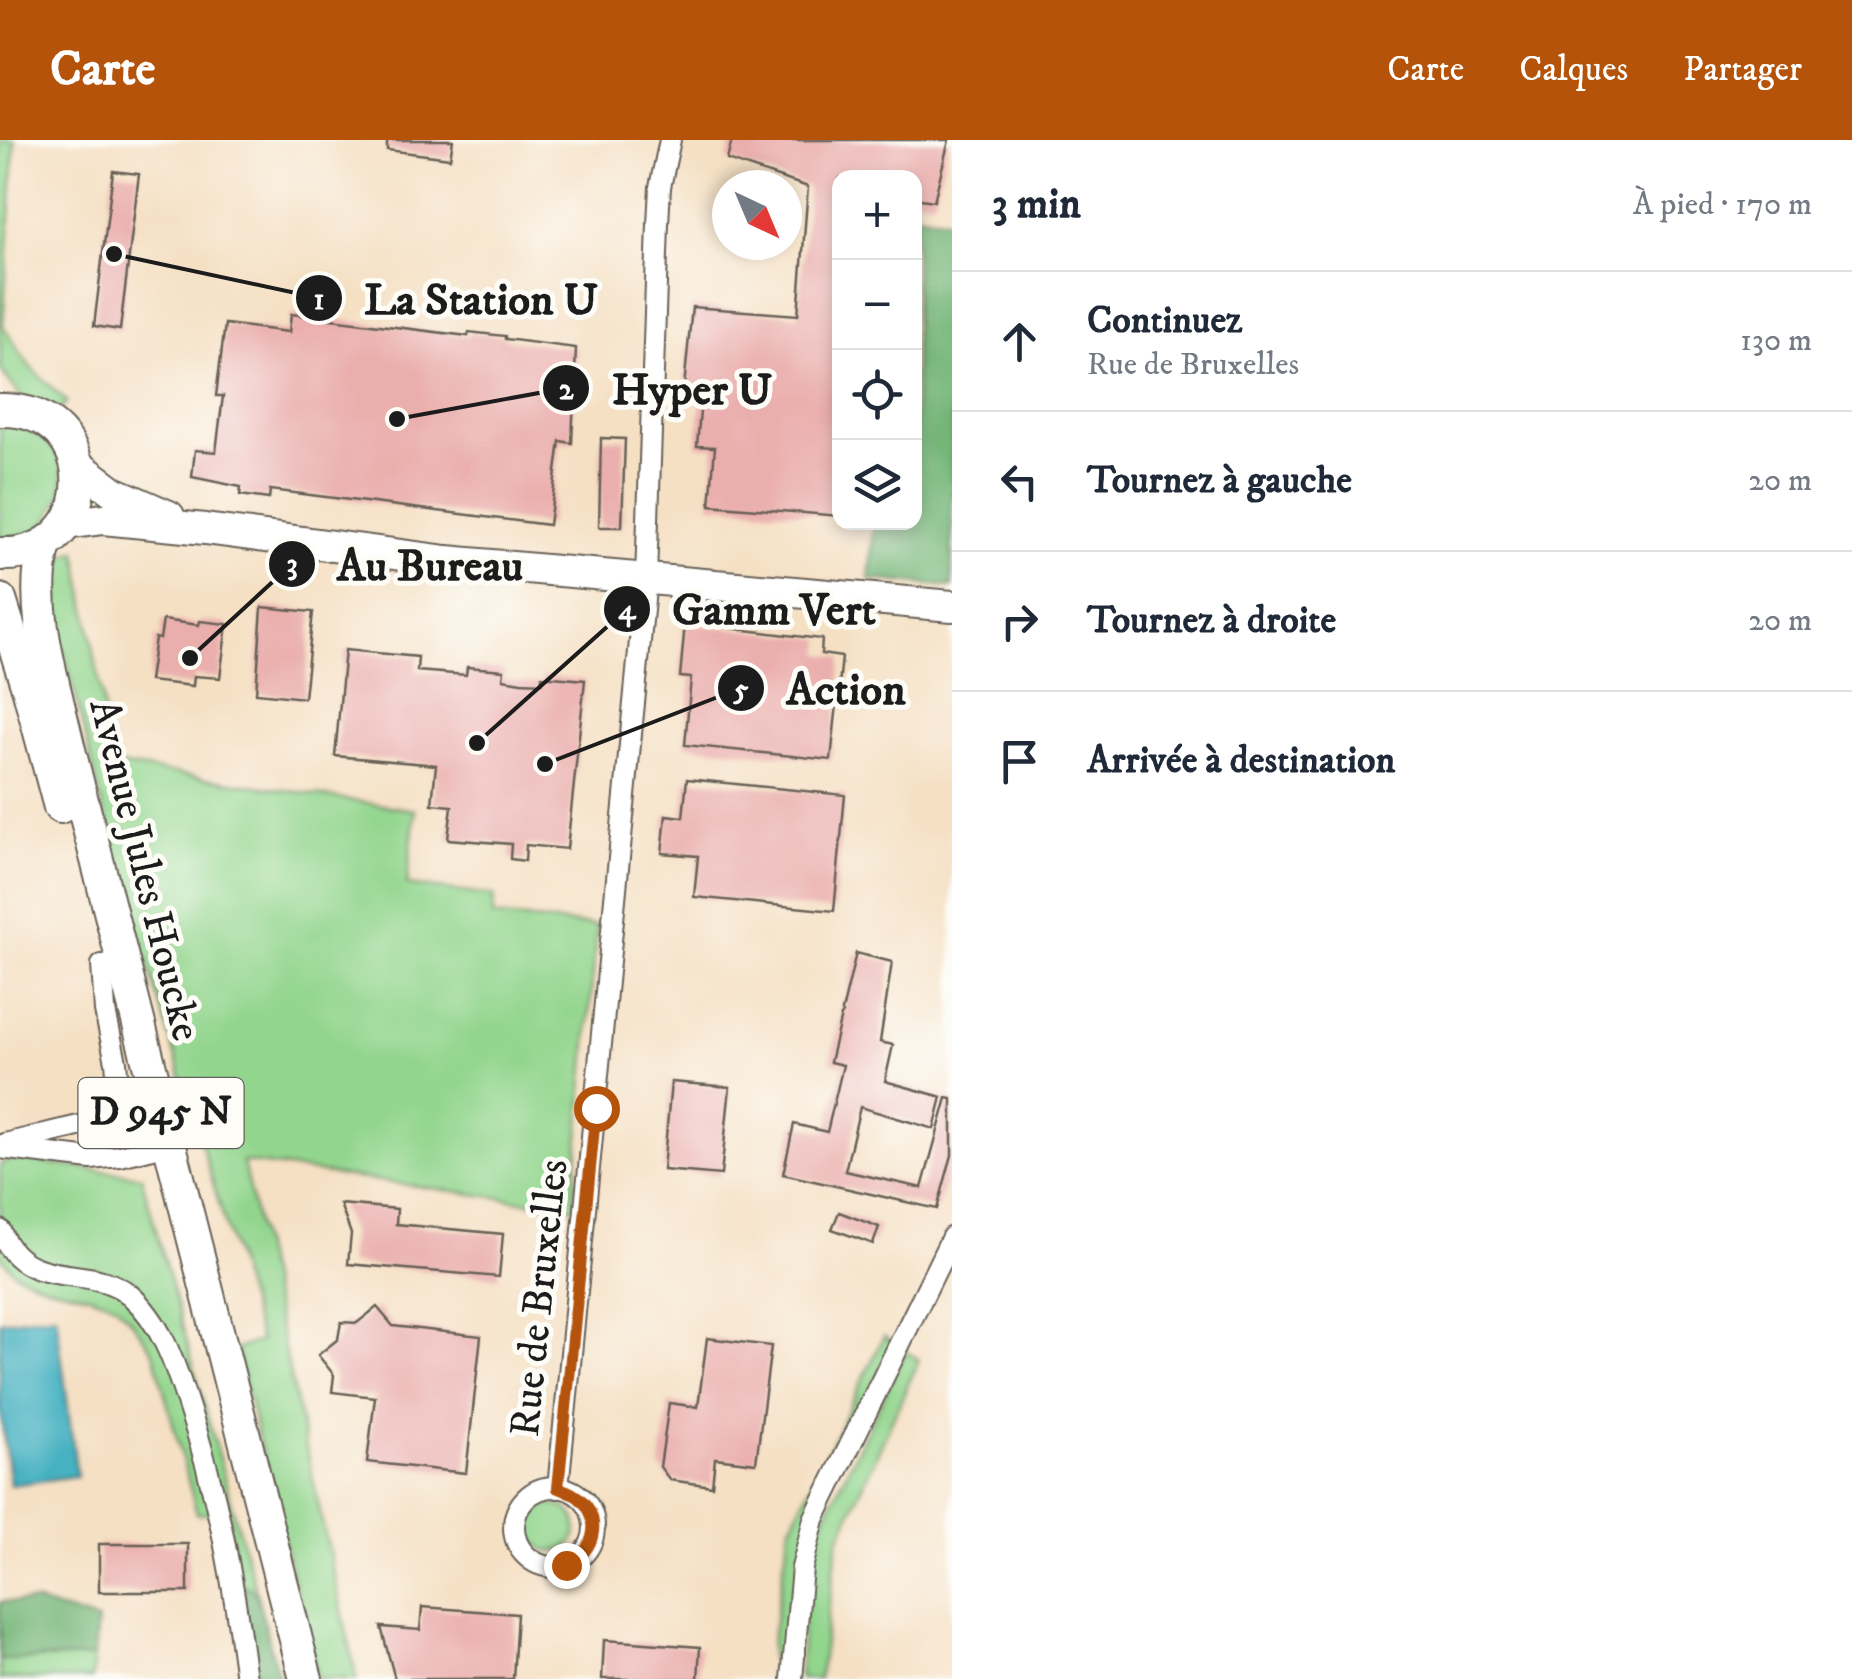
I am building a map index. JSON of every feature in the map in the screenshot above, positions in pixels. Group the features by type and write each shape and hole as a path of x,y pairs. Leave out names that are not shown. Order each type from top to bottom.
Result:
{"main road":[{"path":"4,406 32,414 57,430 78,465"},
{"name":"Avenue Jules Houcke","path":"78,465 77,500 55,534 38,583 50,664 240,1498 296,1679"},
{"path":"0,554 18,554 55,534"},
{"name":"Avenue Jules Houcke","path":"0,600 36,714 102,964 156,1134 306,1679"}],"street":[{"name":"Rue de Bruxelles","path":"558,1488 646,578 658,224 660,188 670,140"},
{"path":"78,465 125,498 204,530"},
{"path":"55,534 103,519 447,561 952,606"},
{"path":"98,1123 114,1103 118,1084 102,964"},
{"path":"0,1146 98,1123 156,1134"},
{"path":"0,1146 91,1159 120,1156 156,1134"},
{"path":"0,1230 15,1254 32,1266 53,1274 106,1282 125,1291 165,1343 214,1492 246,1679"},
{"path":"792,1679 802,1568 814,1519 952,1236"}],"green space":[{"path":"0,140 15,140 3,326 30,367 67,402 56,415 20,395 0,369"},
{"path":"922,215 952,220 952,587 869,579 873,530 922,530"},
{"path":"0,425 32,432 45,441 55,452 63,479 61,495 41,527 0,539"},
{"path":"77,551 113,764 415,810 407,885 494,896 493,916 597,926 573,1208 243,1162 357,1679 318,1679 236,1349 260,1341 111,840 50,594 56,559"},
{"path":"14,1159 141,1176 256,1592 240,1583 227,1513 197,1514 154,1353 134,1324 115,1304 15,1273 0,1256 0,1164"},
{"path":"884,1336 894,1343 819,1493 785,1657 771,1660 790,1528"},
{"path":"906,1351 919,1360 838,1541 819,1679 799,1679 805,1593 817,1532"},
{"path":"554,1505 570,1512 577,1528 570,1544 554,1551 538,1544 531,1528 538,1512"},
{"path":"240,1583 256,1592 279,1679 257,1679"},
{"path":"0,1602 35,1602 97,1621 94,1657 0,1660"},
{"path":"94,1657 92,1679 0,1679 0,1660"}],"water":[{"path":"56,1314 77,1476 10,1485 0,1408 0,1321"}],"building":[{"path":"387,140 453,140 450,158 387,150"},
{"path":"732,140 949,140 934,201 922,199 922,170 832,170 832,515 710,505 715,447 697,446 702,388 684,387 692,307 798,315 808,187 802,185 802,170 757,170 727,160"},
{"path":"113,171 139,174 120,330 94,326"},
{"path":"291,314 468,336 469,332 505,336 576,348 572,443 560,441 549,525 270,490 269,499 240,495 241,487 192,477 195,450 216,452 223,396 216,396 225,324 289,332"},
{"path":"601,438 625,439 622,527 599,527"},
{"path":"262,607 313,612 304,698 256,693"},
{"path":"163,620 227,624 220,678 194,676 193,686 149,681 155,638 160,639"},
{"path":"685,623 822,639 821,654 842,657 831,760 685,745 691,678 680,677"},
{"path":"345,650 418,657 417,671 466,675 467,667 504,670 503,679 521,682 542,683 542,676 585,680 567,849 526,845 525,861 510,859 511,844 448,839 452,806 432,804 436,765 335,756"},
{"path":"687,779 845,795 834,911 694,897 698,856 662,853 666,815 683,817"},
{"path":"856,953 892,962 880,1042 893,1045 885,1081 942,1097 934,1129 860,1107 845,1171 922,1188 947,1098 952,1099 952,1155 937,1209 783,1174 794,1124 827,1132 843,1065 830,1062"},
{"path":"671,1082 730,1087 721,1175 663,1170"},
{"path":"340,1204 397,1209 396,1224 503,1234 499,1277 348,1264 351,1234"},
{"path":"839,1212 879,1227 873,1244 832,1229"},
{"path":"377,1307 393,1326 481,1336 466,1473 367,1462 375,1397 332,1392 334,1375 318,1355 338,1339 341,1322 357,1323"},
{"path":"707,1338 771,1346 756,1463 715,1458 712,1486 670,1480 660,1467 669,1403 698,1407"},
{"path":"99,1544 188,1544 188,1592 99,1592"},
{"path":"422,1607 517,1614 513,1679 395,1679 381,1627 420,1630"},
{"path":"604,1640 700,1647 698,1679 602,1679"}],"place":[{"name":"La Station U","path":"114,254"},
{"name":"Hyper U","path":"397,419"},
{"name":"Au Bureau","path":"190,658"},
{"name":"Gamm Vert","path":"477,743"},
{"name":"Action","path":"545,764"}],"route":[{"path":"566,1565 588,1548 594,1527 583,1500 558,1488 596,1108"}]}
